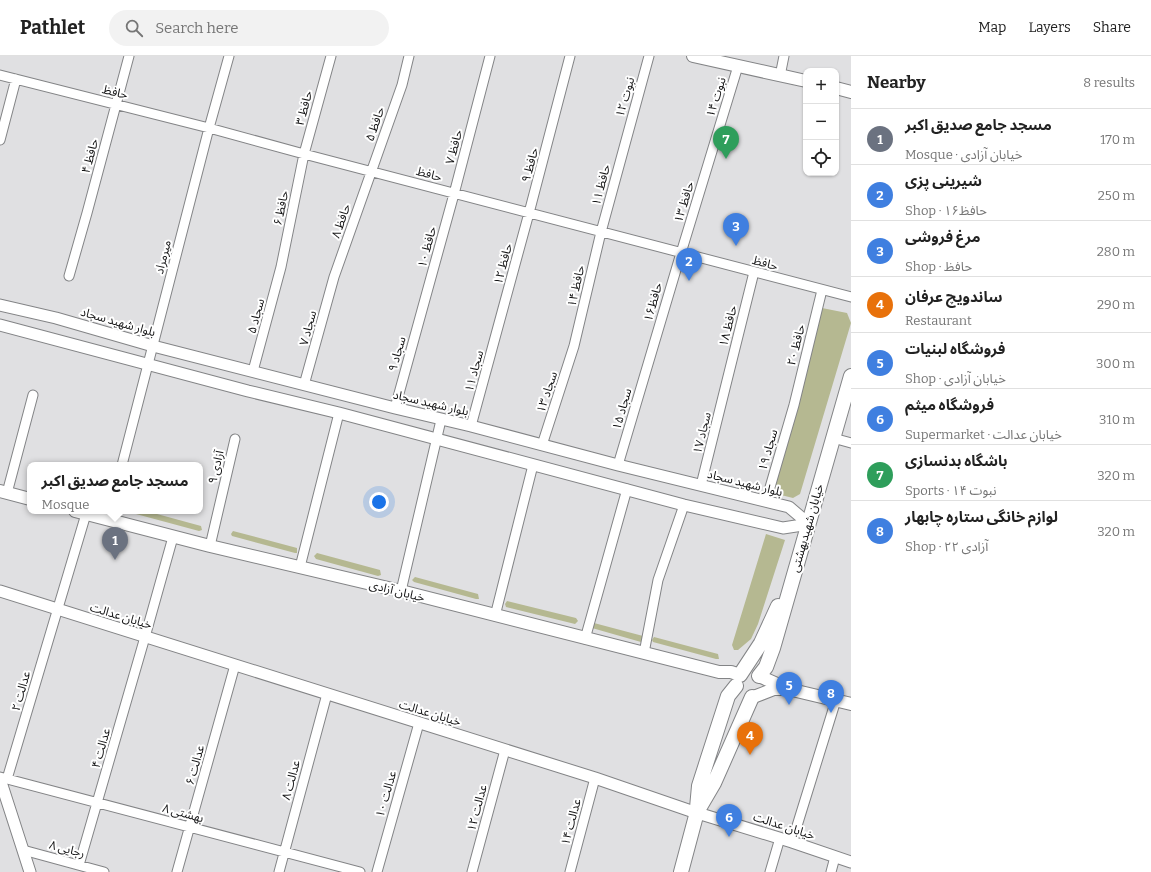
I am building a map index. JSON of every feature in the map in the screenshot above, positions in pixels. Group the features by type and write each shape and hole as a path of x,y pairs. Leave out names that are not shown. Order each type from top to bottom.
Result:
{"main road":[{"path":"694,56 803,81"},
{"path":"839,89 851,92"},
{"name":"خیابان شهیدبهشتی","path":"759,676 769,660 851,376"},
{"path":"4,492 27,498"},
{"name":"خیابان آزادی","path":"109,515 173,537 401,591 719,672 731,672 738,680"},
{"path":"681,872 697,812 699,786 728,696 761,642 794,571"},
{"path":"788,689 774,689 754,696 743,696 737,690 738,680 744,672 752,672 788,689 851,704"},
{"path":"697,812 714,783 754,696 761,689 762,684 759,676"}],"street":[{"name":"حافظ ۴","path":"69,276 129,56"},
{"name":"میرمراد","path":"123,462 229,56"},
{"name":"حافظ ۳","path":"304,154 330,56"},
{"name":"حافظ ۵","path":"371,172 402,85 409,56"},
{"name":"حافظ ۷","path":"454,194 490,56"},
{"name":"حافظ ۹","path":"529,213 570,56"},
{"name":"نبوت ۱۲","path":"624,145 649,56"},
{"path":"780,76 784,56"},
{"name":"نبوت ۱۴","path":"710,158 738,66"},
{"name":"حافظ","path":"0,75 209,128 454,194 851,297"},
{"path":"0,140 16,79"},
{"name":"حافظ ۱۱","path":"601,232 624,145"},
{"name":"حافظ ۶","path":"281,267 304,154"},
{"name":"حافظ ۱۳","path":"681,253 710,158"},
{"name":"حافظ ۸","path":"334,278 371,172"},
{"name":"حافظ ۱۰","path":"423,307 454,194"},
{"name":"حافظ ۱۲","path":"500,321 529,213"},
{"name":"حافظ ۱۴","path":"574,346 601,232"},
{"name":"حافظ۱۶","path":"649,359 681,253"},
{"name":"سجاد ۵","path":"254,371 281,267"},
{"name":"حافظ ۱۸","path":"726,386 754,272"},
{"name":"سجاد ۷","path":"304,385 334,278"},
{"name":"حافظ ۲۰","path":"794,405 822,290"},
{"name":"بلوار شهید سجاد","path":"0,305 56,318 153,346 304,385 766,501 788,507 809,524"},
{"name":"سجاد ۹","path":"395,408 423,307"},
{"name":"سجاد ۱۱","path":"471,426 500,321"},
{"path":"0,325 248,391 339,413 627,488 684,505 783,528 809,524"},
{"name":"سجاد ۱۳","path":"542,445 574,346"},
{"name":"سجاد ۱۵","path":"618,465 649,359"},
{"name":"سجاد ۱۷","path":"701,485 726,386"},
{"path":"4,492 33,395"},
{"name":"سجاد ۱۹","path":"766,501 794,405"},
{"path":"300,567 339,413"},
{"path":"401,591 441,420"},
{"path":"833,438 851,443"},
{"name":"آزادی ۹","path":"210,546 235,439"},
{"path":"495,616 534,465"},
{"path":"585,639 627,488"},
{"path":"644,653 658,580 684,505"},
{"name":"عدالت ۲","path":"2,778 72,562 81,514"},
{"name":"عدالت ۴","path":"79,865 173,537"},
{"name":"خیابان عدالت","path":"0,591 595,778 851,862"},
{"name":"عدالت ۶","path":"177,872 235,665"},
{"name":"عدالت ۸","path":"279,872 327,694"},
{"path":"792,842 836,700"},
{"name":"عدالت ۱۰","path":"377,872 419,723"},
{"name":"عدالت ۱۲","path":"472,872 505,750"},
{"path":"2,778 22,850 30,872"},
{"name":"بهشتی ۸","path":"2,778 360,872"},
{"name":"عدالت ۱۴","path":"570,872 595,778"},
{"path":"770,872 780,838"},
{"name":"رجایی ۸","path":"22,850 104,872"},
{"path":"831,872 835,857"}],"green space":[{"path":"822,308 847,313 851,323 800,494 793,498 773,493"},
{"path":"136,514 157,514 201,526 202,530 199,531"},
{"path":"233,531 297,548 297,553 232,536 231,534"},
{"path":"766,534 785,540 758,624 751,639 738,650 734,650 732,645"},
{"path":"317,553 380,570 381,575 378,576 316,559 314,556"},
{"path":"415,577 478,594 479,599 414,582 412,580"},
{"path":"507,601 576,618 578,621 575,624 506,607 505,604"},
{"path":"592,623 643,636 643,641 641,642 592,628"},
{"path":"654,637 718,654 719,659 653,642 652,640"}],"place":[{"name":"باشگاه بدنسازی","path":"726,159"},
{"name":"مرغ فروشی","path":"736,246"},
{"name":"شیرینی پزی","path":"689,281"},
{"name":"مسجد جامع صدیق اکبر","path":"115,560"},
{"name":"فروشگاه لبنیات","path":"789,705"},
{"name":"لوازم خانگی ستاره چابهار","path":"831,713"},
{"name":"ساندویچ عرفان","path":"750,755"},
{"name":"فروشگاه میثم","path":"729,837"}]}
